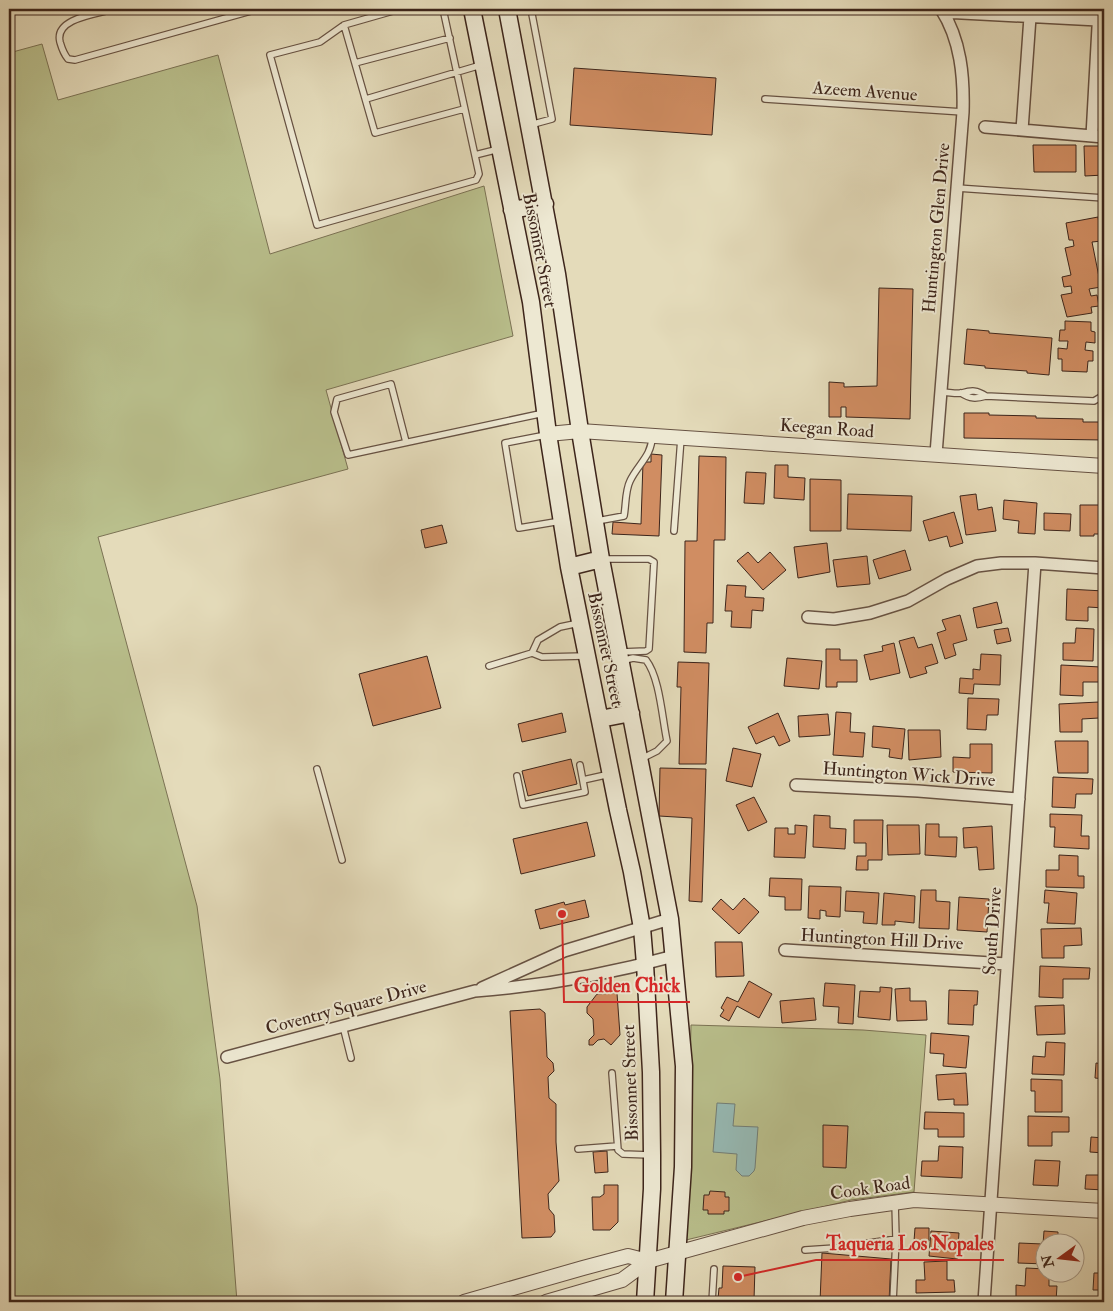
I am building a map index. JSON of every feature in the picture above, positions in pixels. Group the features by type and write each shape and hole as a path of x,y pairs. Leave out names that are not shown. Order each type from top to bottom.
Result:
{"main road":[{"name":"Bissonnet Street","path":"472,9 531,302 568,567 642,928 651,1072 652,1155 652,1189 645,1302"},
{"name":"Bissonnet Street","path":"507,9 557,274 601,559 670,919 684,1066 682,1167 674,1302"},
{"path":"512,210 545,204"},
{"path":"568,567 601,559"},
{"path":"600,719 631,713"}],"street":[{"path":"942,10 1009,12 1030,17 1098,15 1092,136"},
{"name":"Huntington Glen Drive","path":"936,454 964,84 959,50 942,10"},
{"path":"1022,130 1030,17"},
{"path":"985,127 1104,137"},
{"name":"Keegan Road","path":"548,434 580,431 1104,466"},
{"path":"808,617 834,619 870,613 908,601 947,579 977,566 1001,563 1035,563 1104,568"},
{"name":"South Drive","path":"984,1302 1035,563"},
{"name":"Huntington Wick Drive","path":"796,784 1019,799"},
{"name":"Coventry Square Drive","path":"475,992 564,951 670,919"},
{"name":"Huntington Hill Drive","path":"785,950 1007,964"},
{"name":"Coventry Square Drive","path":"227,1057 475,992 512,989 564,981 674,956"},
{"name":"Cook Road","path":"546,1302 573,1299 622,1280 648,1261 678,1252 802,1218 895,1202 914,1200 1104,1211"},
{"name":"Cook Road","path":"464,1302 628,1256 648,1261"}],"lane":[{"path":"114,9 68,22 60,28 58,36 63,53 68,59 75,60 258,9"},
{"path":"400,9 344,25 320,42 270,55 317,225 476,180 479,174 443,9"},
{"path":"529,125 552,119 531,9"},
{"path":"344,25 375,134 464,108"},
{"path":"355,63 450,38"},
{"path":"366,100 483,64"},
{"name":"Azeem Avenue","path":"766,99 963,112"},
{"path":"474,155 500,149"},
{"path":"956,188 1104,198"},
{"path":"406,442 391,384 337,400 334,412 348,455 546,413"},
{"path":"941,392 961,393 968,390 979,391 986,396 1094,401 1104,394"},
{"path":"548,434 505,444 519,528 562,521"},
{"path":"595,522 624,516 629,482 649,454 652,436"},
{"path":"674,531 681,438"},
{"path":"601,559 649,559 654,562 649,649 620,656"},
{"path":"532,653 538,640 560,627 580,623"},
{"path":"489,666 532,653 542,657 587,656"},
{"path":"620,656 646,660 650,666 656,686 666,741 657,751 639,759"},
{"path":"517,776 523,805 584,792 580,765"},
{"path":"317,769 342,860"},
{"path":"582,780 611,774"},
{"path":"343,1026 351,1058"},
{"path":"612,1073 616,1146 623,1154 652,1155"},
{"path":"578,1149 616,1146"},
{"path":"893,1302 896,1238 895,1202"},
{"path":"805,1250 835,1248 896,1238"},
{"path":"712,1302 714,1269"}],"green space":[{"path":"42,44 58,100 218,55 270,254 484,186 513,336 326,390 348,469 98,537 197,906 220,1079 237,1302 9,1302 9,53"},
{"path":"691,1025 863,1030 926,1035 914,1192 851,1200 686,1240"}],"water":[{"path":"717,1103 735,1104 733,1126 758,1127 755,1168 749,1176 742,1176 736,1170 737,1154 713,1152"}],"building":[{"path":"574,68 716,78 712,135 570,125"},
{"path":"1033,145 1076,145 1076,172 1034,172"},
{"path":"1084,146 1100,146 1100,149 1104,149 1104,175 1085,176"},
{"path":"1098,217 1102,241 1092,242 1101,287 1089,289 1091,296 1097,295 1099,306 1091,307 1092,313 1067,317 1061,295 1072,293 1071,286 1064,287 1062,277 1071,275 1065,248 1074,246 1073,240 1069,240 1066,223"},
{"path":"879,288 913,289 910,419 846,417 846,407 841,407 841,417 829,417 829,382 844,383 844,387 877,386"},
{"path":"1065,321 1091,322 1091,331 1095,332 1095,343 1086,342 1085,350 1093,351 1093,361 1088,361 1087,372 1062,371 1062,359 1058,359 1058,348 1067,349 1068,341 1059,341 1060,330 1065,330"},
{"path":"967,329 989,331 989,333 1052,338 1049,375 964,364"},
{"path":"964,413 1083,419 1083,422 1104,422 1104,440 964,438"},
{"path":"651,454 662,455 659,536 612,534 613,522 641,524 643,462 651,462"},
{"path":"699,456 726,457 725,540 714,540 713,623 707,623 706,653 684,652 685,541 697,541"},
{"path":"775,465 788,465 788,477 805,478 804,500 774,498"},
{"path":"746,472 766,473 764,504 744,503"},
{"path":"810,479 841,480 841,531 810,531"},
{"path":"848,494 912,496 911,531 847,529"},
{"path":"976,494 978,510 992,507 996,531 966,535 960,496"},
{"path":"1100,496 1104,496 1104,534 1080,536 1080,505 1100,505"},
{"path":"1004,500 1037,503 1035,534 1018,533 1019,521 1003,519"},
{"path":"954,512 963,543 950,547 947,536 929,541 923,521"},
{"path":"1044,513 1071,514 1070,531 1044,530"},
{"path":"442,525 447,543 425,548 421,530"},
{"path":"827,543 830,572 798,578 794,547"},
{"path":"905,550 911,570 879,579 873,560"},
{"path":"748,552 758,563 770,552 786,570 763,590 737,561"},
{"path":"867,556 870,584 837,587 833,560"},
{"path":"727,585 746,586 745,597 764,598 763,611 752,610 751,628 731,627 732,611 725,611"},
{"path":"1067,589 1104,591 1104,608 1088,607 1088,621 1066,620"},
{"path":"997,602 1002,623 977,628 973,608"},
{"path":"960,615 967,640 953,644 956,655 945,659 937,633 946,630 942,620"},
{"path":"1008,628 1011,641 997,644 994,630"},
{"path":"1076,628 1094,629 1093,661 1063,660 1063,643 1075,643"},
{"path":"914,637 918,648 932,644 938,663 925,667 927,673 910,678 899,641"},
{"path":"894,643 900,673 870,680 864,655 883,651 882,646"},
{"path":"826,649 840,649 840,660 857,660 857,682 837,682 837,687 826,687"},
{"path":"981,654 1001,655 1000,685 974,684 973,694 959,693 960,678 973,679 973,669 980,670"},
{"path":"427,656 441,708 373,726 359,674"},
{"path":"787,658 822,661 819,689 784,686"},
{"path":"678,662 709,663 706,764 679,764 681,687 677,687"},
{"path":"1061,665 1101,667 1100,682 1083,682 1083,696 1060,695"},
{"path":"968,698 999,699 998,715 987,715 986,730 967,729"},
{"path":"1099,702 1099,718 1082,719 1082,732 1060,732 1059,704"},
{"path":"836,712 851,713 850,732 865,733 863,757 833,755"},
{"path":"562,713 566,732 522,742 518,724"},
{"path":"778,713 790,741 779,746 774,736 756,744 748,727"},
{"path":"828,714 830,735 799,737 798,716"},
{"path":"873,726 905,729 902,759 889,757 890,749 872,747"},
{"path":"908,730 940,730 941,757 909,760"},
{"path":"1055,741 1088,741 1088,773 1058,773"},
{"path":"970,744 992,744 992,773 953,772 953,757 970,758"},
{"path":"733,748 761,754 752,787 726,781"},
{"path":"571,759 577,784 528,796 522,771"},
{"path":"660,768 706,769 702,902 689,901 692,818 659,816"},
{"path":"1053,777 1093,779 1092,794 1076,794 1075,808 1052,807"},
{"path":"754,797 767,822 748,831 736,805"},
{"path":"1050,814 1082,815 1081,836 1089,836 1089,849 1054,847 1055,827 1050,827"},
{"path":"814,815 830,816 830,828 846,829 845,849 813,847"},
{"path":"854,820 883,820 882,860 868,860 868,870 856,870 857,856 866,856 866,843 854,843"},
{"path":"587,822 595,856 521,874 513,839"},
{"path":"926,824 939,824 939,837 957,837 956,857 925,855"},
{"path":"795,825 807,826 805,858 774,857 775,828 788,828 788,834 795,834"},
{"path":"887,825 919,825 920,854 888,855"},
{"path":"992,826 994,869 979,870 977,847 964,848 963,828"},
{"path":"1059,855 1078,856 1078,876 1084,876 1084,888 1046,887 1046,870 1059,870"},
{"path":"770,878 802,879 801,910 785,910 785,897 769,896"},
{"path":"809,886 841,887 840,917 826,916 826,911 820,910 820,919 808,918"},
{"path":"921,890 936,890 936,901 950,902 949,929 919,928"},
{"path":"1045,890 1077,893 1075,924 1047,923 1049,903 1044,903"},
{"path":"846,891 879,893 877,924 863,923 864,912 845,911"},
{"path":"884,893 915,896 914,923 895,921 895,925 882,925"},
{"path":"959,897 989,899 987,932 957,930"},
{"path":"744,898 759,912 739,934 712,909 721,899 733,910"},
{"path":"585,900 589,917 540,929 535,910 564,902 565,905"},
{"path":"1081,928 1082,945 1064,946 1064,958 1042,958 1041,929"},
{"path":"715,942 742,942 744,976 716,977"},
{"path":"1040,966 1090,968 1089,979 1063,979 1063,998 1039,997"},
{"path":"749,981 772,994 759,1018 737,1006 729,1021 720,1016 724,1010 721,1008 727,997 738,1002"},
{"path":"825,983 855,985 853,1024 838,1023 839,1007 823,1006"},
{"path":"880,987 892,988 890,1020 858,1017 860,991 880,992"},
{"path":"910,988 910,1001 926,1001 927,1020 897,1021 895,989"},
{"path":"949,990 978,991 977,1005 974,1005 973,1025 948,1024"},
{"path":"617,993 620,1035 611,1045 604,1039 589,1045 589,1040 594,1035 593,1019 587,1013 587,1007 597,994"},
{"path":"814,998 816,1020 782,1023 780,1001"},
{"path":"1064,1005 1065,1034 1037,1035 1035,1006"},
{"path":"540,1009 545,1013 547,1057 553,1063 554,1071 548,1077 549,1098 556,1104 559,1181 548,1194 549,1209 554,1215 555,1232 551,1237 522,1238 510,1011"},
{"path":"1100,1025 1104,1025 1104,1041 1100,1041"},
{"path":"931,1033 969,1036 966,1068 943,1066 944,1054 930,1053"},
{"path":"1046,1042 1065,1043 1064,1075 1032,1074 1033,1056 1045,1057"},
{"path":"1096,1063 1104,1064 1104,1079 1095,1078"},
{"path":"966,1073 968,1105 954,1105 954,1099 938,1100 936,1075"},
{"path":"1031,1079 1062,1080 1062,1112 1035,1112 1035,1091 1031,1091"},
{"path":"925,1112 964,1113 964,1137 938,1137 938,1129 924,1129"},
{"path":"1028,1116 1069,1117 1069,1132 1052,1132 1052,1146 1028,1146"},
{"path":"823,1125 848,1126 846,1168 823,1167"},
{"path":"1091,1137 1104,1138 1104,1153 1090,1152"},
{"path":"939,1146 963,1147 962,1178 921,1176 922,1161 938,1161"},
{"path":"607,1151 608,1172 595,1173 593,1152"},
{"path":"1035,1160 1060,1161 1058,1186 1033,1185"},
{"path":"1086,1175 1104,1175 1104,1190 1085,1189"},
{"path":"604,1185 618,1185 618,1222 610,1230 593,1230 592,1197 600,1197 604,1194"},
{"path":"710,1191 725,1192 725,1197 729,1197 729,1211 724,1211 724,1214 708,1214 708,1210 703,1210 704,1195 709,1195"},
{"path":"915,1228 929,1228 929,1241 914,1241"},
{"path":"931,1231 959,1233 957,1259 929,1256"},
{"path":"1044,1231 1058,1232 1058,1234 1044,1234"},
{"path":"1019,1243 1036,1244 1036,1264 1018,1263"},
{"path":"822,1253 891,1259 889,1302 820,1302"},
{"path":"947,1261 947,1280 954,1280 955,1292 916,1293 916,1280 925,1280 924,1262"},
{"path":"723,1266 755,1267 754,1300 718,1299 719,1288 722,1288"},
{"path":"1026,1268 1036,1268 1036,1284 1057,1286 1056,1301 1016,1299 1016,1285 1025,1286"},
{"path":"1094,1273 1104,1273 1104,1302 1103,1290 1093,1290"},
{"path":"909,1300 934,1301 934,1302 909,1302"}],"place":[{"name":"Golden Chick","path":"562,914"},
{"name":"Taqueria Los Nopales","path":"738,1277"}]}
